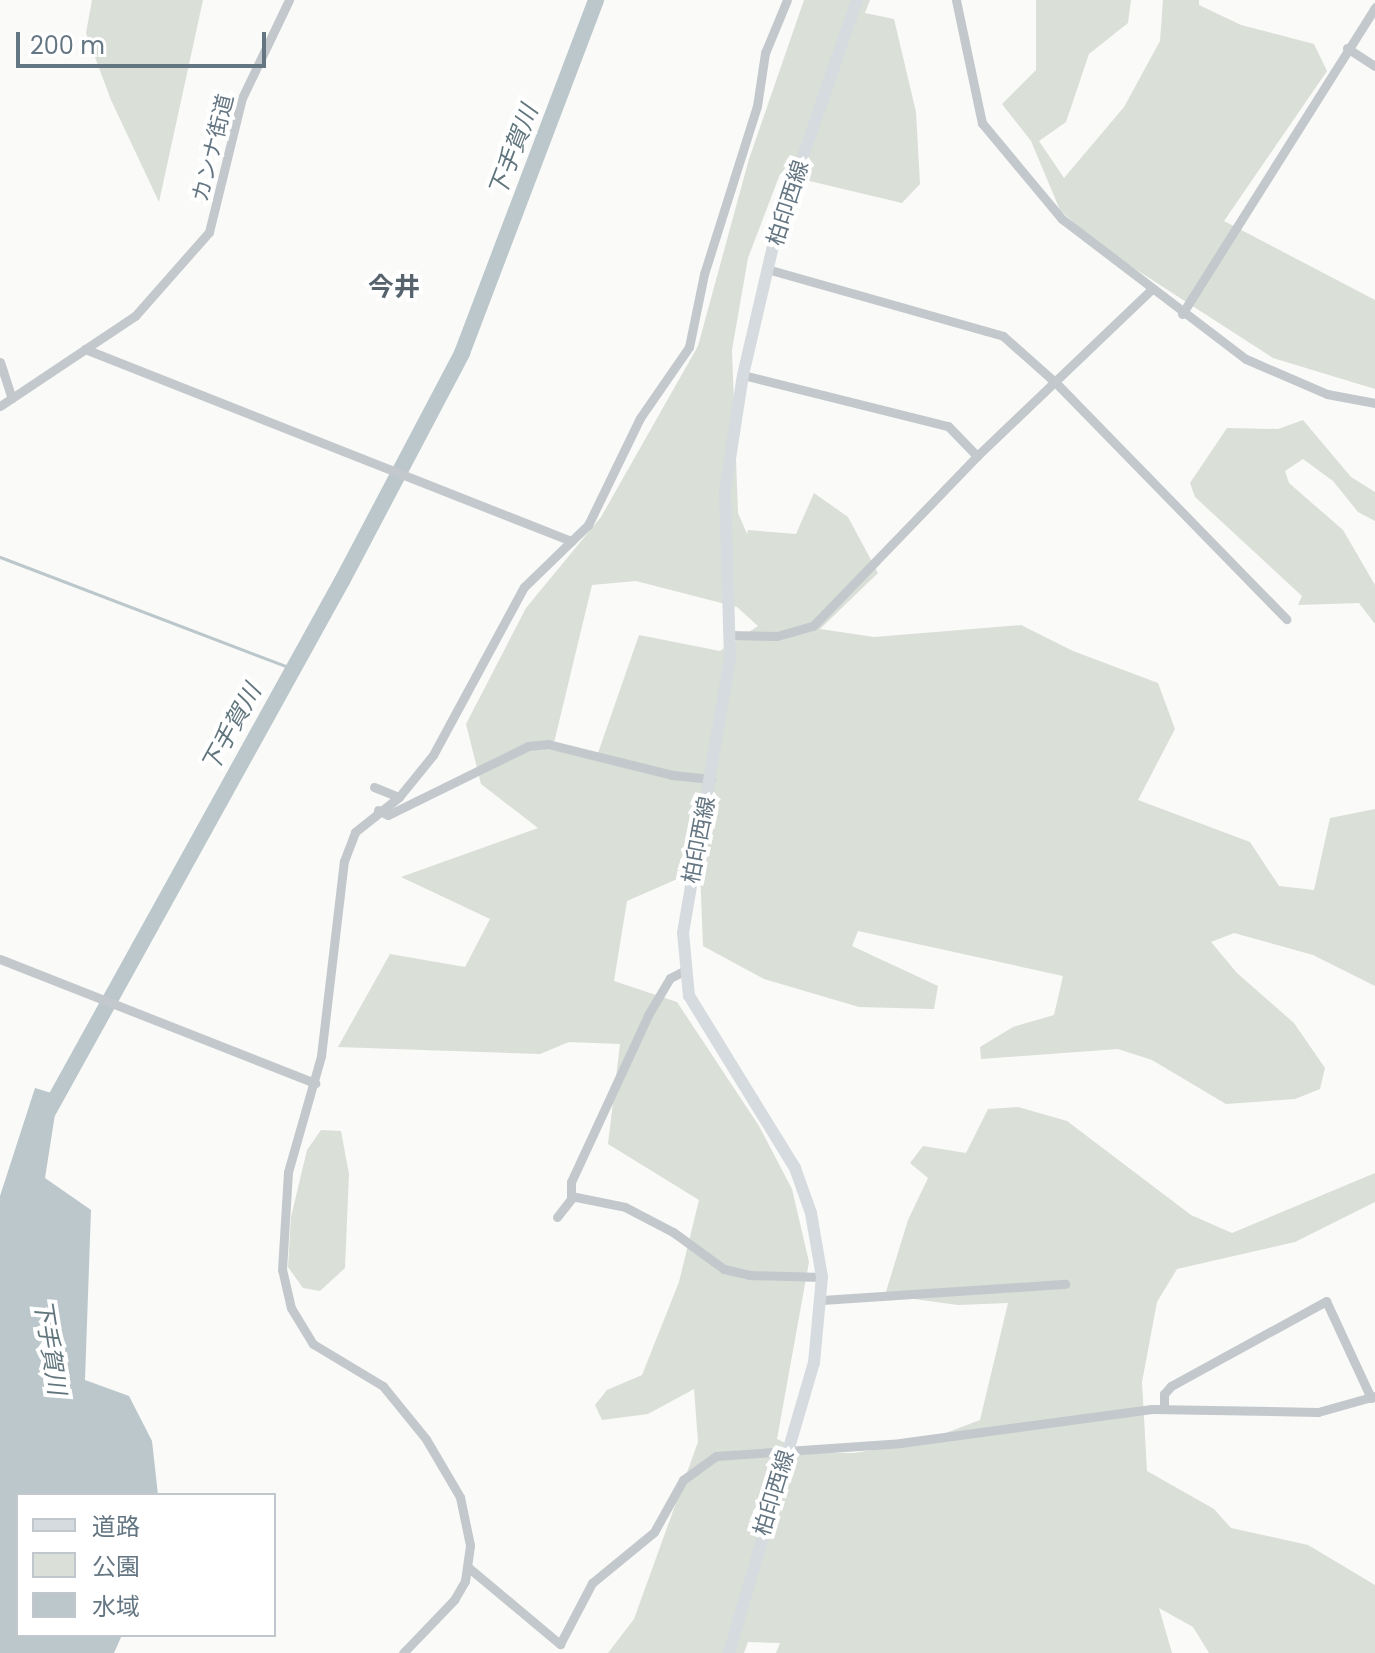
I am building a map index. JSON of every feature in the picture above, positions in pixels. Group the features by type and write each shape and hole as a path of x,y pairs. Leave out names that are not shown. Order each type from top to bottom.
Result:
{"main road":[{"name":"柏印西線","path":"729,1653 814,1363 822,1277 816,1233 795,1168 701,1023 684,971 687,903 711,779 731,635 725,491 743,375 767,269 857,0"}],"street":[{"name":"カンナ街道","path":"0,406 145,307 209,232 242,98 289,0"},
{"path":"403,1653 454,1600 469,1568 470,1545 460,1497 426,1439 383,1386 313,1344 284,1287 288,1172 315,1083 344,861 355,832 378,810 399,797 433,755 524,587 588,525 640,418 689,347 704,274 757,106 765,53 787,0"},
{"path":"956,0 976,104 994,143 1062,219 1182,314 1276,375 1327,394 1375,403"},
{"path":"1182,314 1375,7"},
{"path":"1347,48 1375,66"},
{"path":"767,269 1003,336 1056,383 1286,619"},
{"path":"731,635 777,636 813,626 977,456 1151,290"},
{"path":"85,349 571,541"},
{"path":"0,362 12,398"},
{"path":"743,375 948,426 977,456"},
{"path":"378,810 388,815 528,746 548,744 672,775 711,779"},
{"path":"374,787 399,797"},
{"path":"0,959 315,1083"},
{"path":"557,1217 571,1196 571,1182 648,1015 670,978 684,971"},
{"path":"571,1196 625,1207 673,1232 724,1269 749,1275 822,1277"},
{"path":"822,1300 1065,1284"},
{"path":"469,1568 560,1644 592,1583 654,1532 692,1470 716,1456 900,1443 1164,1408 1318,1412 1373,1397 1326,1301 1171,1386 1164,1394 1164,1408"}],"green space":[{"path":"92,0 203,0 159,202 111,100 86,33"},
{"path":"804,0 870,0 865,13 894,19 916,112 920,184 902,203 780,174 748,258 732,350 738,513 747,534 748,530 796,534 814,493 848,517 878,573 820,629 874,637 1021,625 1073,651 1158,683 1175,729 1138,800 1250,842 1279,886 1314,890 1330,818 1375,809 1375,986 1313,955 1234,933 1211,942 1237,973 1294,1023 1325,1068 1320,1089 1295,1099 1226,1104 1152,1060 1118,1049 981,1059 980,1047 1013,1027 1054,1015 1063,976 858,931 852,946 938,986 934,1009 859,1007 764,979 703,946 700,869 627,901 614,981 677,1002 759,1126 792,1189 809,1262 777,1439 807,1453 854,1453 922,1442 980,1420 1008,1303 958,1305 885,1295 908,1220 928,1178 910,1163 923,1146 966,1153 988,1109 1018,1107 1067,1121 1191,1215 1232,1233 1375,1173 1375,1202 1295,1242 1177,1269 1157,1302 1142,1382 1147,1471 1214,1509 1231,1528 1308,1545 1375,1585 1375,1653 1209,1653 1193,1627 1159,1608 1172,1653 776,1653 780,1643 748,1642 744,1653 608,1653 634,1619 698,1442 694,1389 648,1414 602,1420 595,1405 607,1390 642,1375 679,1282 699,1200 608,1144 620,1044 569,1042 540,1054 338,1047 390,954 465,967 490,919 401,877 538,828 481,784 466,724 526,608 601,517 698,346 749,159","holes":["636,581 737,607 758,626 720,651 639,635 598,753 553,747 592,585"]},
{"path":"1036,0 1131,0 1128,23 1089,54 1066,122 1039,141 1064,178 1124,107 1160,41 1163,0 1199,0 1199,5 1241,25 1314,44 1327,71 1224,221 1375,300 1375,389 1273,358 1098,245 1060,210 1031,141 1002,104 1036,70"},
{"path":"1303,420 1351,477 1375,492 1375,521 1358,512 1333,481 1303,459 1285,471 1289,483 1343,530 1375,585 1375,624 1359,603 1298,605 1302,596 1195,497 1190,483 1227,428 1278,429"},
{"path":"321,1130 341,1131 349,1174 345,1268 320,1291 303,1288 288,1267 291,1217 307,1150"}],"water":[{"path":"35,1088 58,1095 45,1178 91,1210 85,1380 129,1396 152,1441 158,1493 16,1493 16,1637 121,1637 114,1653 0,1653 0,1196"}],"waterway":[{"name":"下手賀川","path":"48,1112 342,581 462,353 596,0"},
{"path":"0,557 290,668"}],"district":[{"name":"今井","path":"394,288"}]}
